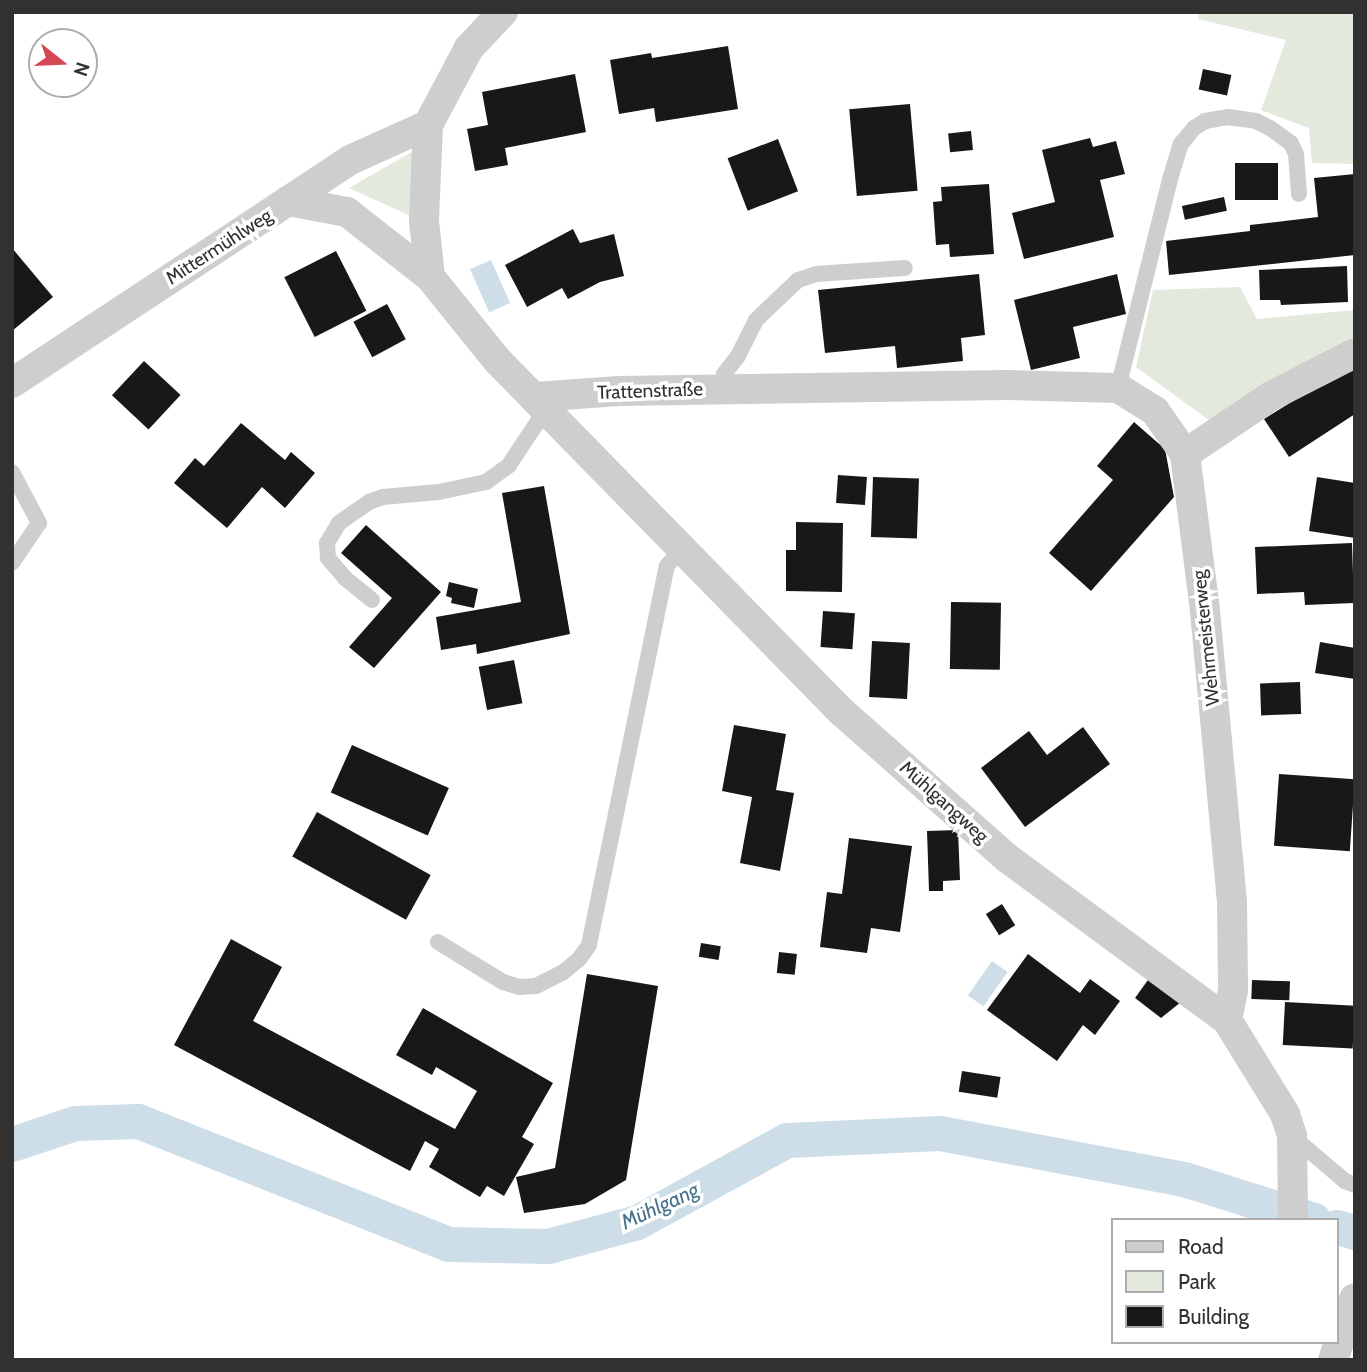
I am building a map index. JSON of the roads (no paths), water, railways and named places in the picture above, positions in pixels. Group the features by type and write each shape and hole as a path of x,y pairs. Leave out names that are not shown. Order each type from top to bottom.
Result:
{"street":[{"path":"503,12 469,48 428,125 424,221 430,277 497,360 541,403"},
{"path":"288,201 351,160 428,125"},
{"name":"Mittermühlweg","path":"12,383 288,201 347,212 430,277"},
{"path":"1118,388 1155,411 1185,454 1270,396 1355,353"},
{"name":"Trattenstraße","path":"541,403 618,391 1007,385 1118,388"},
{"name":"Mühlgangweg","path":"541,403 680,550 842,712 1007,858 1227,1020 1286,1114 1292,1136 1293,1218"},
{"name":"Wehrmeisterweg","path":"1185,454 1205,611 1232,902 1233,990 1227,1020"},
{"path":"1339,1344 1355,1300"}],"lane":[{"path":"1118,388 1177,156 1181,144 1194,128 1205,121 1228,117 1256,121 1270,128 1291,144 1296,154 1299,194"},
{"path":"726,389 724,374 738,356 756,320 798,280 816,274 905,268"},
{"path":"372,600 346,579 328,558 327,543 340,523 369,502 383,498 439,492 486,482 509,465 541,403"},
{"path":"12,472 39,523 12,563"},
{"path":"438,942 503,982 519,987 536,986 562,972 579,959 589,945 667,566 680,550"},
{"path":"1292,1136 1345,1181 1355,1185"}],"waterway":[{"name":"Mühlgang","path":"12,1144 75,1123 138,1121 449,1244 548,1246 637,1222 787,1140 940,1133 1184,1179 1308,1218"},
{"name":"Mühlgang","path":"1339,1228 1355,1232"}]}
